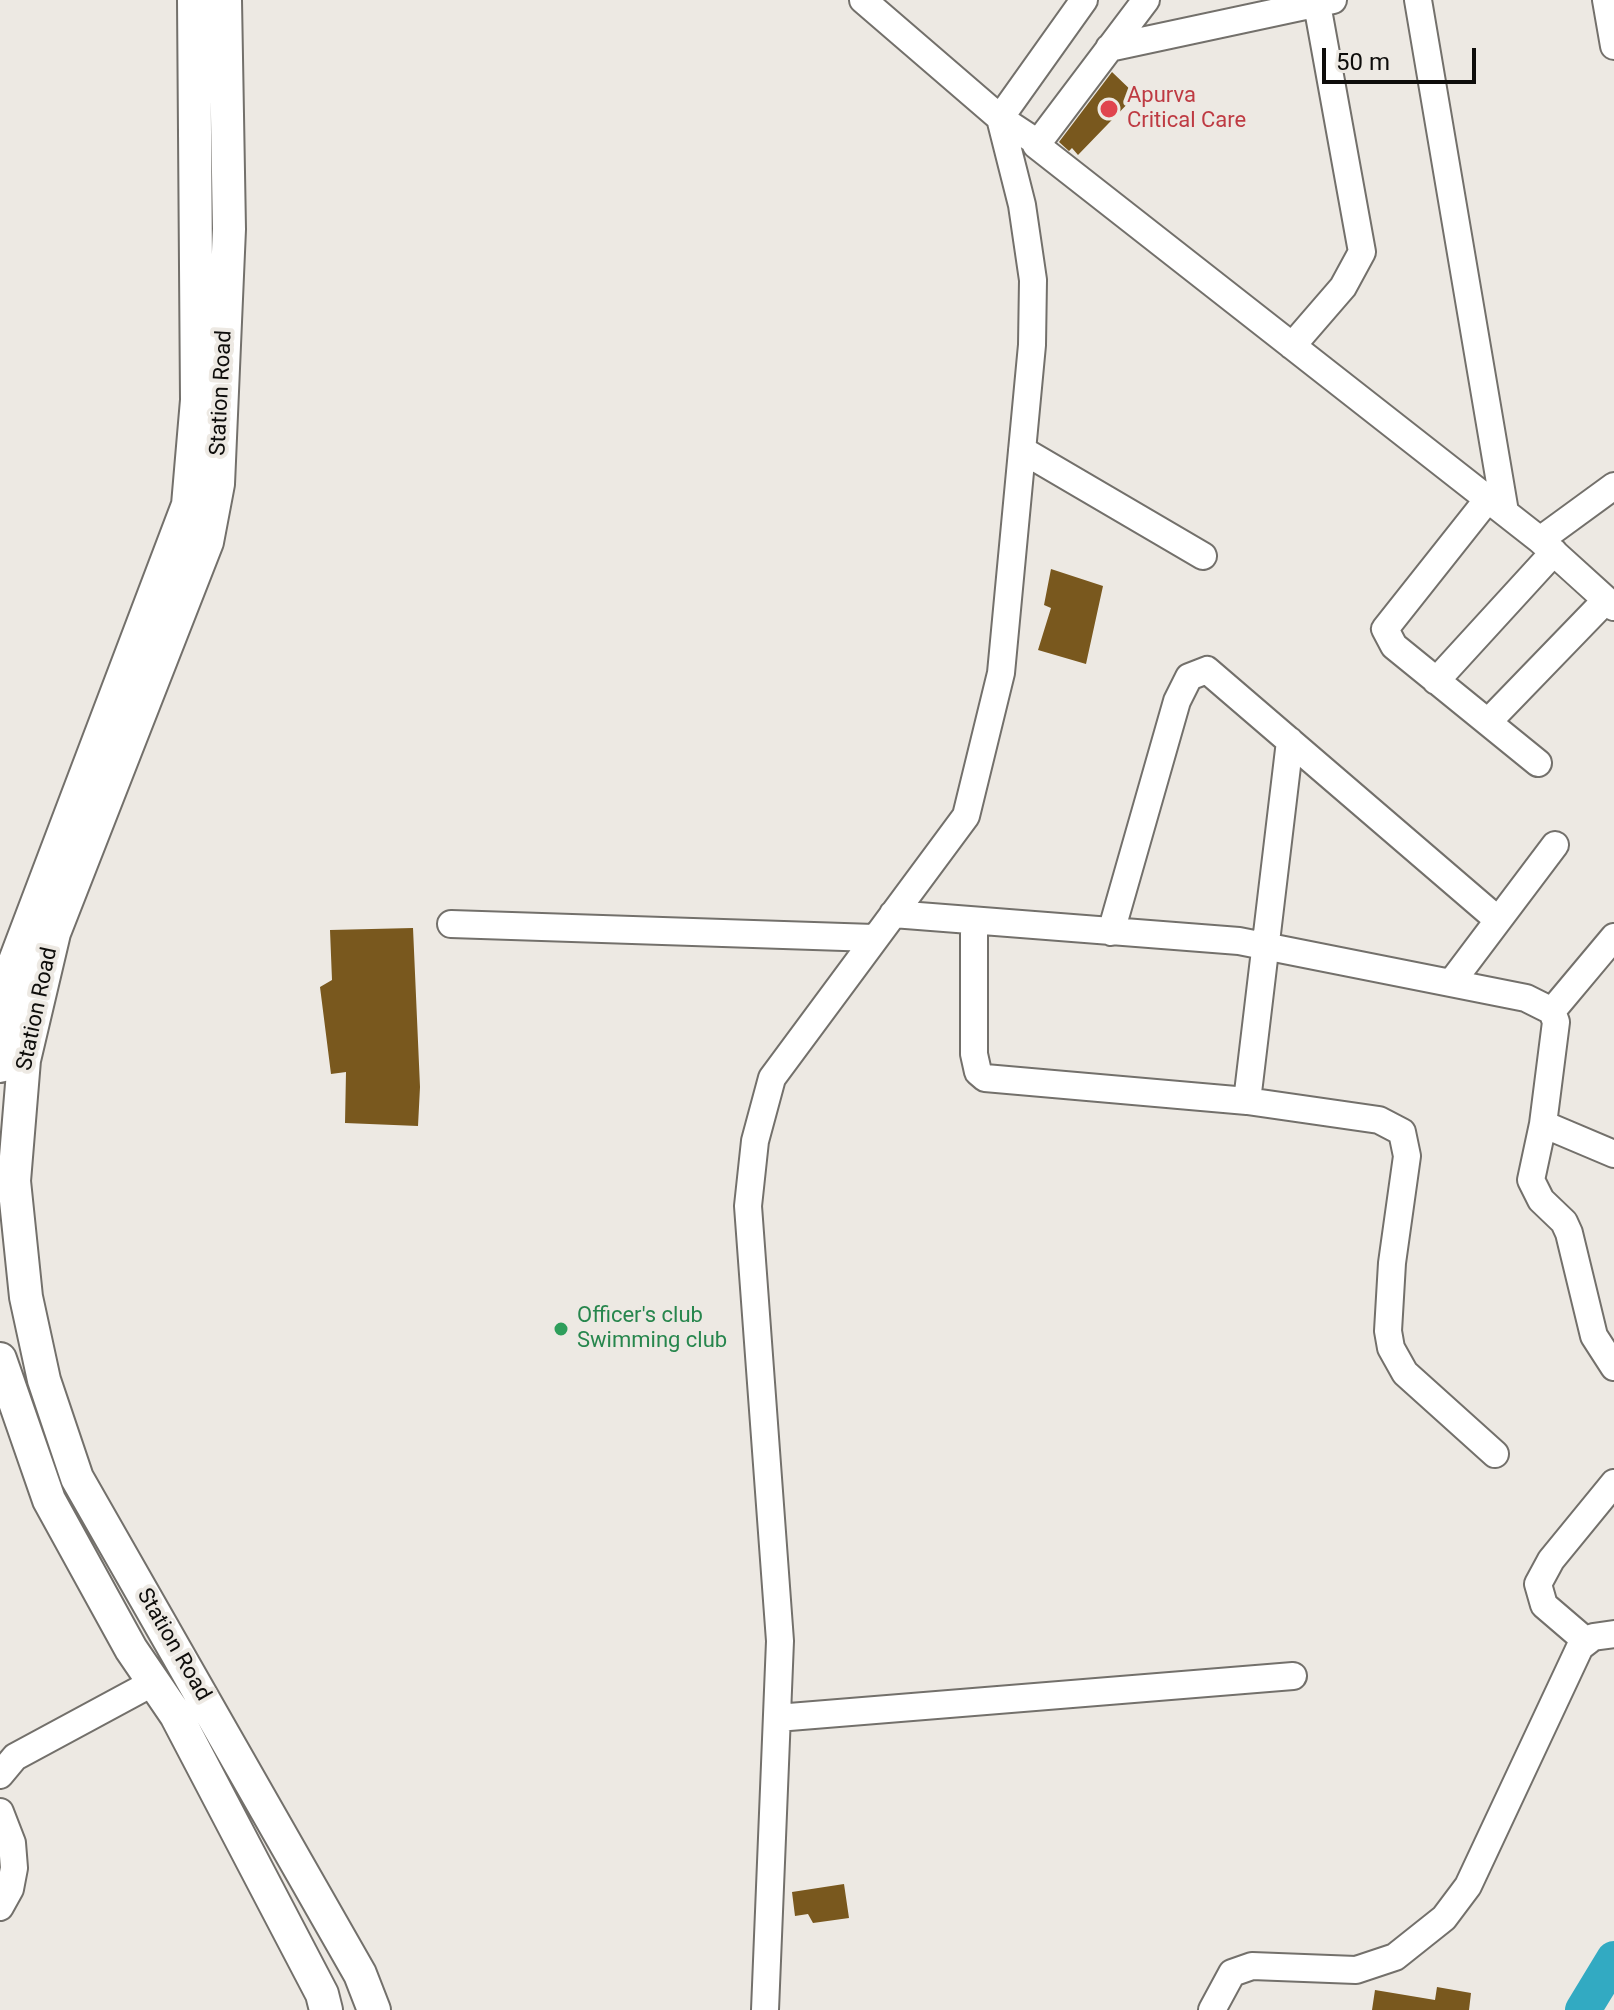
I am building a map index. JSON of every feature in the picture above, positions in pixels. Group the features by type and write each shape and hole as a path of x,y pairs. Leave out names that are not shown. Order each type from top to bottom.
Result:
{"main road":[{"name":"Station Road","path":"0,1066 10,982 41,929 207,542 197,400 194,0"},
{"name":"Station Road","path":"204,483 229,229 225,0"},
{"name":"Station Road","path":"41,929 24,1060 14,1181 26,1297 44,1380 77,1478 360,1974 374,2010"},
{"name":"Station Road","path":"0,1359 42,1486 131,1649 176,1715 314,1980 326,2010"}],"street":[{"path":"863,0 1000,118 1038,143"},
{"path":"765,2010 780,1641 748,1206 755,1141 772,1078 966,816 1001,673 1032,345 1033,280 1022,205 1000,118 1084,0"},
{"path":"1146,0 1036,145 1547,546 1610,604 1488,722"},
{"path":"1418,0 1496,506"},
{"path":"1606,0 1614,46"},
{"path":"1109,48 1325,2 1362,252 1343,287 1292,346"},
{"path":"1022,450 1203,556"},
{"path":"1436,681 1547,546 1614,486"},
{"path":"1496,506 1385,629 1394,646 1538,763"},
{"path":"1111,932 1177,701 1189,677 1207,670 1498,920"},
{"path":"1247,1101 1290,741"},
{"path":"1451,983 1555,845"},
{"path":"893,914 1265,946 1526,998 1552,1011"},
{"path":"974,922 974,1054 978,1072 985,1078 1247,1101 1379,1120 1402,1132 1407,1156 1392,1263 1388,1331 1391,1348 1405,1373 1495,1454"},
{"path":"451,924 874,938"},
{"path":"1552,1011 1614,937"},
{"path":"1552,1011 1557,1033 1531,1180 1541,1200 1564,1222 1569,1233 1594,1336 1614,1367"},
{"path":"1543,1124 1614,1154"},
{"path":"1586,1641 1544,1605 1538,1584 1551,1560 1614,1483"},
{"path":"1212,2010 1232,1973 1252,1966 1356,1970 1395,1957 1444,1918 1468,1886 1580,1647 1586,1641 1614,1634"},
{"path":"777,1718 1293,1676"},
{"path":"0,1775 15,1757 154,1682"},
{"path":"0,1812 12,1843 14,1868 10,1889 0,1907"}],"building":[{"path":"1112,72 1136,95 1078,155 1072,148 1069,151 1059,142"},
{"path":"1051,569 1103,586 1086,664 1038,650 1051,608 1044,605"},
{"path":"413,928 420,1087 418,1126 345,1123 346,1072 331,1074 320,987 332,980 330,930"},
{"path":"844,1884 849,1918 813,1923 808,1914 795,1916 792,1892"},
{"path":"1437,1987 1471,1993 1469,2010 1372,2010 1375,1990 1435,2000"}],"waterway":[{"path":"1583,2010 1614,1959"}],"place":[{"name":"Apurva Critical Care","path":"1109,109"},
{"name":"Officer's club Swimming club","path":"561,1329"}]}
